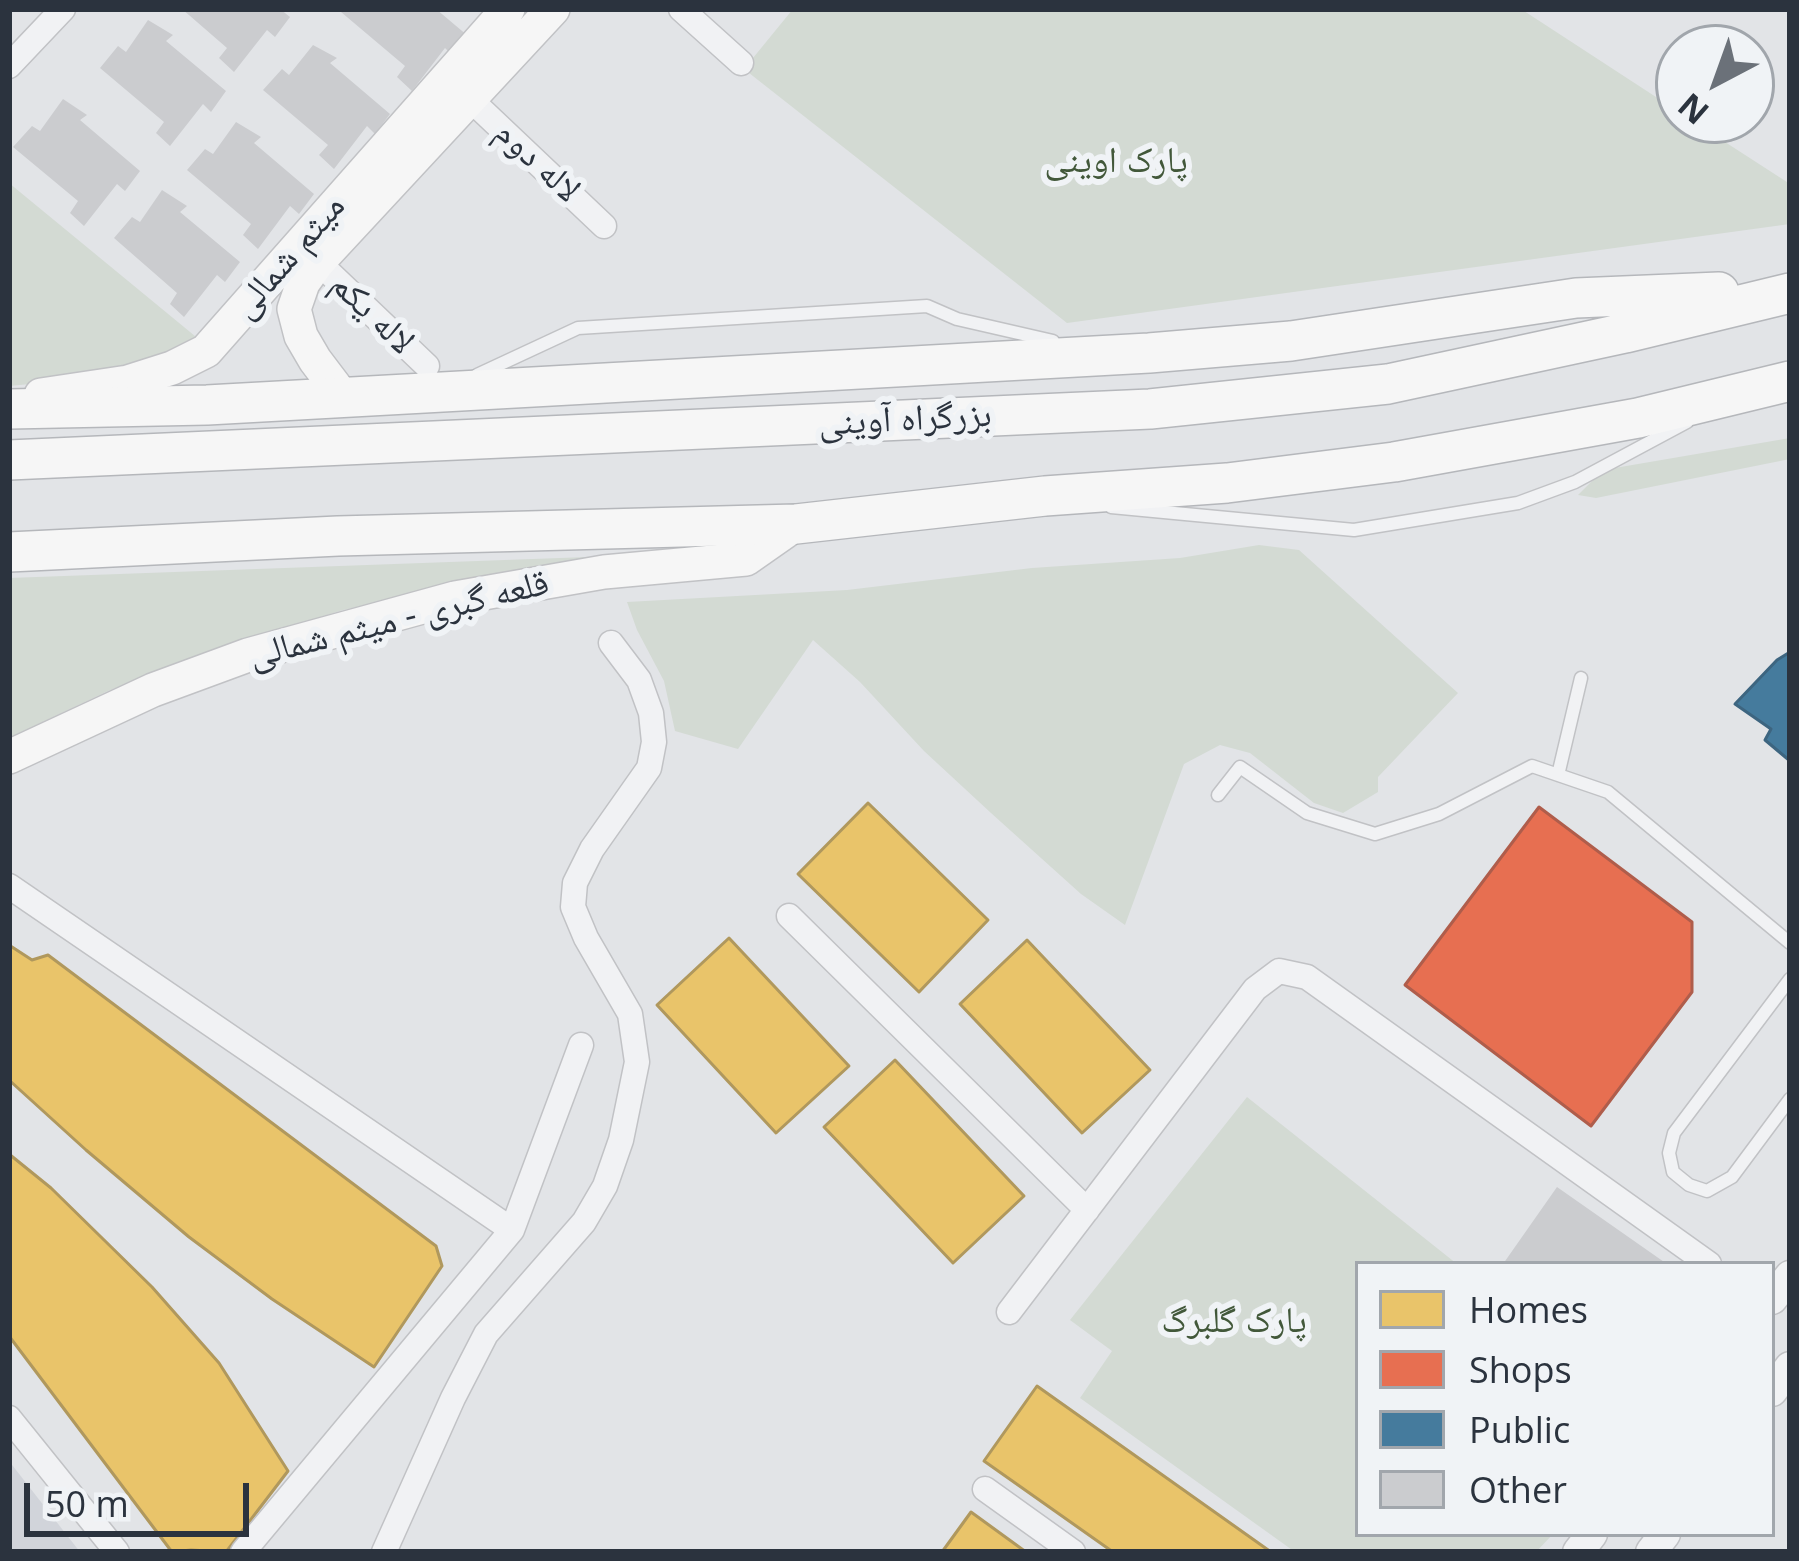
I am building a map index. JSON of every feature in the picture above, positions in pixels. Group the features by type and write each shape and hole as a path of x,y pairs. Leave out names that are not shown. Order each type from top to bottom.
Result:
{"highway":[{"path":"9,406 207,405 343,397 435,379 1149,353 1292,340 1576,298 1790,291"},
{"name":"بزرگراه آوینی","path":"9,460 1150,409 1388,384 1625,333 1790,291"},
{"path":"9,552 338,536 796,524 1045,496 1228,483 1394,462 1638,418 1790,381"}],"main road":[{"name":"میثم شمالی","path":"9,406 62,391 128,382 206,351 508,9"},
{"name":"میثم شمالی","path":"343,397 301,336 295,309 302,283 553,9"},
{"name":"قلعه گبری - میثم شمالی","path":"9,757 153,690 267,650 455,598 604,572 746,559 796,524"}],"street":[{"path":"9,66 63,9"},
{"path":"681,9 741,63"},
{"name":"لاله دوم","path":"470,99 604,226"},
{"name":"لاله یکم","path":"318,262 435,379"},
{"path":"384,1552 486,1334 584,1222 605,1186 621,1139 637,1062 630,1014 573,908 575,883 592,849 649,767 654,742 651,713 639,680 611,643"},
{"path":"9,886 512,1230"},
{"path":"789,916 1087,1210"},
{"path":"1009,1312 1255,989 1279,971 1307,977 1705,1261"},
{"path":"243,1552 512,1230 581,1045"},
{"path":"9,1418 117,1552"},
{"path":"985,1490 1073,1552"}],"lane":[{"path":"435,379 578,328 926,306 1034,339 1149,353"},
{"path":"1045,496 1130,511 1354,530 1518,503 1575,482 1743,392"},
{"path":"1558,775 1580,678"},
{"path":"1218,795 1240,766 1307,813 1375,834 1439,814 1532,766 1608,792 1790,943"},
{"path":"1790,979 1674,1133 1669,1153 1673,1172 1707,1191 1732,1177 1790,1099"}],"shaded area":[{"path":"9,1461 80,1552 9,1552"}],"green space":[{"name":"پارک اوینی","path":"793,9 1521,9 1655,96 1655,144 1728,144 1790,184 1790,224 1067,323 744,69"},
{"path":"9,183 201,341 162,360 62,381 9,386"},
{"path":"1790,438 1790,459 1596,498 1578,495 1603,470"},
{"path":"1259,545 1299,550 1458,693 1378,777 1378,792 1343,813 1314,803 1250,753 1220,745 1184,764 1125,925 1081,894 991,813 813,640 738,749 675,731 664,681 627,602 847,590 1032,568 1180,558"},
{"path":"615,556 343,610 187,659 9,738 9,578"},
{"name":"پارک گلبرگ","path":"1247,1097 1453,1261 1355,1261 1355,1537 1550,1537 1536,1552 1295,1552 1080,1398 1112,1351 1070,1320"}],"building: Homes":[{"path":"868,803 988,920 919,992 798,874"},
{"path":"729,938 849,1066 776,1133 657,1005"},
{"path":"1027,940 1150,1070 1082,1133 960,1004"},
{"path":"9,945 32,960 48,955 436,1246 442,1266 374,1367 189,1237 9,1080"},
{"path":"895,1060 1024,1196 953,1263 824,1127"},
{"path":"9,1154 51,1188 152,1287 219,1363 288,1471 226,1552 172,1552 9,1336"},
{"path":"1037,1386 1271,1552 1113,1552 984,1461"},
{"path":"971,1512 1026,1552 942,1552"}],"building: Shops":[{"path":"1539,807 1692,922 1692,992 1591,1126 1405,985"}],"building: Public":[{"path":"1790,652 1790,761 1765,740 1771,729 1735,704"}],"building: Other":[{"path":"182,9 280,9 290,17 275,37 267,30 234,72 219,58 227,48"},
{"path":"436,9 468,36 453,56 445,48 412,91 397,77 405,66 341,12"},
{"path":"148,20 173,35 166,41 226,91 211,112 203,104 170,146 156,133 164,122 100,68 118,46 126,52"},
{"path":"313,45 337,58 330,63 390,114 375,134 367,126 334,169 319,155 328,145 263,90 282,69 289,75"},
{"path":"63,99 87,115 80,120 140,171 125,191 117,184 84,226 70,213 78,201 13,147 32,126 40,131"},
{"path":"236,122 261,137 254,143 314,194 299,214 290,206 258,249 243,235 251,224 187,170 205,149 213,154"},
{"path":"162,190 187,206 180,212 240,262 225,282 217,275 184,317 170,304 177,293 114,238 132,217 140,222"},
{"path":"1557,1187 1663,1261 1505,1261"}]}
